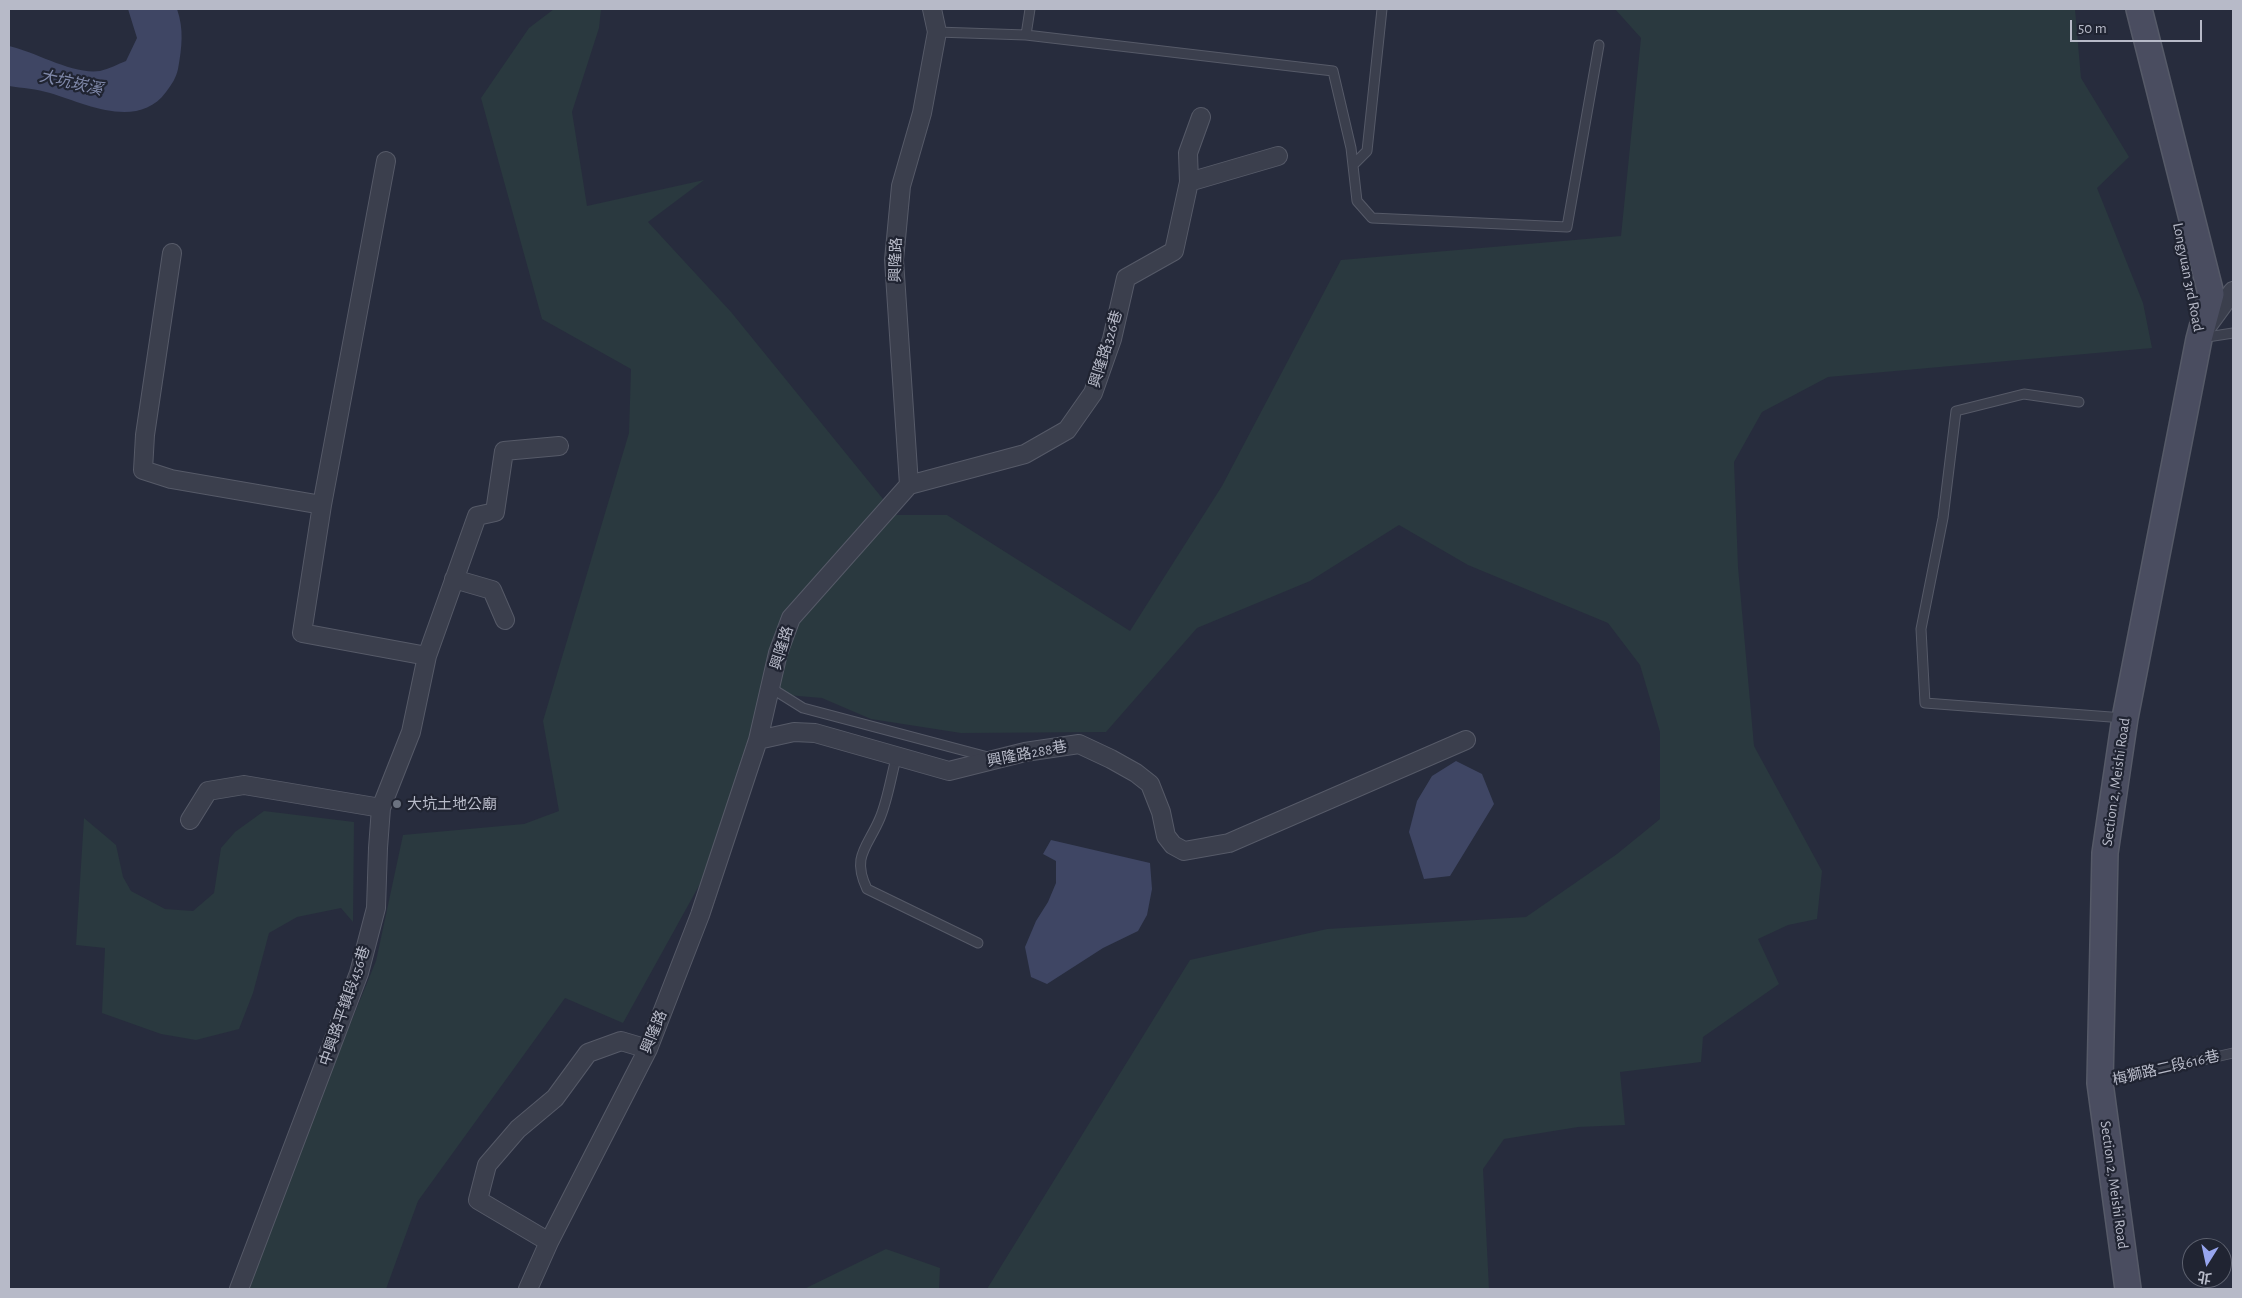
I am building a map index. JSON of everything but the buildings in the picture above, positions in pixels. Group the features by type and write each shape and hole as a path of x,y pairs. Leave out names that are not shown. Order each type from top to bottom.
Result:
{"street":[{"name":"興隆路","path":"528,1289 549,1242 648,1049 700,915 758,740 778,653 791,618 909,486 894,260 901,186 922,113 936,32 932,9"},
{"name":"Longyuan 3rd Road","path":"2122,9 2183,241 2196,302 2199,339"},
{"name":"Longyuan 3rd Road","path":"2139,9 2210,294 2199,339"},
{"name":"興隆路326巷","path":"909,486 1025,454 1067,430 1093,393 1112,339 1126,278 1174,252 1189,182 1188,152 1201,117"},
{"path":"1189,182 1278,156"},
{"path":"386,161 322,505 302,634 427,656"},
{"path":"172,253 145,435 144,470 171,479 322,505"},
{"name":"Section 2, Meishi Road","path":"2128,1289 2100,1084 2105,853 2124,718 2199,339 2233,291"},
{"name":"中興路平鎮段456巷","path":"240,1289 359,973 376,908 378,848 382,808 411,732 427,656 477,516 496,512 504,452 559,446"},
{"path":"454,579 492,590 505,620"},
{"name":"興隆路288巷","path":"758,740 794,732 815,733 897,755 949,772 1025,752 1079,744 1136,773 1150,784 1156,795 1166,836 1173,844 1184,851 1228,843 1466,740"},
{"path":"190,820 208,791 244,785 382,808"},
{"path":"549,1242 478,1200 487,1165 518,1129 555,1098 588,1053 620,1041 648,1049"}],"lane":[{"path":"1026,35 1030,9"},
{"path":"1353,165 1367,151 1382,9"},
{"path":"936,32 1026,35 1332,71 1351,148 1357,200 1372,218 1567,226 1599,45"},
{"path":"2199,339 2233,333"},
{"path":"2079,402 2024,394 1956,411 1943,518 1921,630 1925,703 2124,718"},
{"path":"771,688 803,708 997,759"},
{"path":"897,755 880,819 864,846 859,873 867,889 978,942"},
{"name":"梅獅路二段616巷","path":"2100,1084 2233,1052"}],"shaded area":[{"path":"554,9 601,9 599,28 572,112 587,206 704,180 648,222 731,312 896,515 947,515 1130,631 1222,486 1341,260 1621,236 1641,38 1615,9 2075,9 2081,78 2129,157 2097,188 2143,303 2152,348 1828,377 1762,412 1734,462 1738,567 1754,746 1822,871 1817,919 1788,925 1758,939 1779,984 1703,1037 1701,1062 1620,1072 1625,1125 1578,1127 1504,1139 1483,1169 1489,1289 987,1289 1190,960 1327,929 1526,917 1617,854 1660,819 1660,732 1640,665 1608,623 1468,565 1399,525 1310,581 1197,628 1106,732 961,733 871,719 822,698 763,693 750,742 706,873 623,1023 565,998 418,1201 386,1289 250,1289 253,1262 376,961 403,835 524,824 559,811 543,721 629,433 631,369 542,319 481,98 529,28"},
{"path":"264,811 354,822 353,922 341,908 297,917 269,933 253,993 239,1029 196,1040 161,1034 102,1013 105,948 76,945 84,818 116,845 123,877 131,891 165,909 193,911 214,893 221,848 235,832"},
{"path":"886,1249 940,1268 939,1289 804,1289"}],"water":[{"name":"大坑崁溪","path":"128,9 177,9 179,16 182,38 177,72 174,81 166,92 154,103 141,110 111,111 95,108 45,92 9,86 9,46 78,70 100,71 126,61 137,38"},
{"path":"1456,761 1482,774 1494,804 1450,876 1424,879 1409,832 1417,801 1432,776"},
{"path":"1051,840 1150,863 1152,889 1147,915 1138,931 1103,948 1047,984 1031,977 1025,947 1056,883 1056,861 1043,854"}],"place":[{"name":"大坑土地公廟","path":"397,804"}]}
